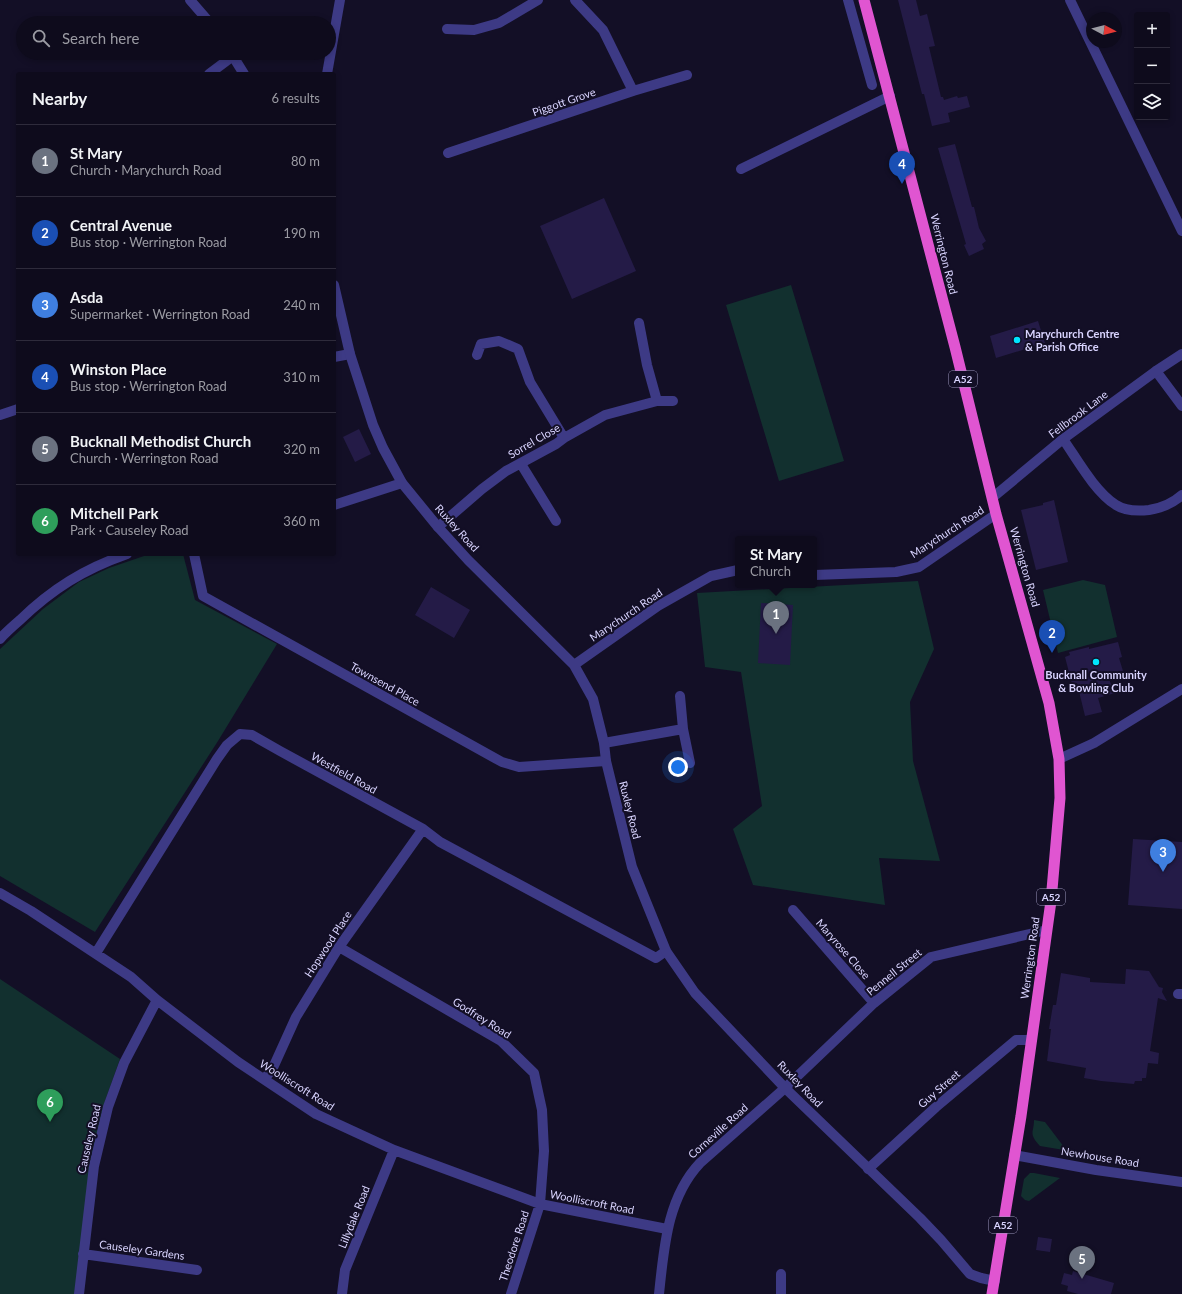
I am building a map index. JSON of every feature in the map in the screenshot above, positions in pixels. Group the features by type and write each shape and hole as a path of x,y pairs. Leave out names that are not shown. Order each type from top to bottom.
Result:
{"highway":[{"name":"Werrington Road","path":"864,0 890,96 996,514 1049,703 1059,759 1060,798 1058,830 1047,930 992,1294"}],"street":[{"path":"190,0 204,16"},
{"path":"336,23 340,0"},
{"path":"447,29 474,30 499,23 538,0"},
{"path":"575,0 603,30 633,91"},
{"path":"848,0 872,85"},
{"path":"1070,0 1182,231"},
{"path":"864,55 878,50"},
{"path":"211,72 225,60"},
{"path":"236,60 243,72"},
{"path":"327,72 329,60"},
{"name":"Piggott Grove","path":"448,153 633,91 687,75"},
{"path":"741,169 890,96"},
{"name":"Ruxley Road","path":"336,294 350,354 373,425 383,448 402,483 438,527 468,560 574,665 593,699 604,743 606,761 632,867 666,951 695,993 785,1088 920,1218 970,1274 995,1281"},
{"path":"639,323 647,365 657,401"},
{"path":"477,355 481,344 499,341 518,349 530,382 564,438"},
{"path":"336,357 350,354"},
{"name":"Fellbrook Lane","path":"992,498 1063,439 1156,371 1182,354"},
{"path":"1156,371 1182,406"},
{"name":"Sorrel Close","path":"438,527 482,489 506,471 605,415 657,401 673,401"},
{"path":"0,415 16,410"},
{"path":"1063,439 1100,492 1117,506 1138,511 1159,508 1175,501 1182,495"},
{"path":"520,464 556,521"},
{"path":"336,504 402,483"},
{"name":"Marychurch Road","path":"817,575 896,572 919,567 996,514"},
{"path":"0,639 36,605 65,583 87,570 121,556"},
{"name":"Townsend Place","path":"194,556 203,596 502,762 519,767 606,761"},
{"name":"Marychurch Road","path":"574,665 652,610 711,576 735,571"},
{"path":"1059,759 1094,743 1182,689"},
{"path":"680,696 683,729 690,763"},
{"path":"604,743 683,729"},
{"name":"Westfield Road","path":"96,953 217,759 227,745 240,734 252,735 280,752 423,829 440,842 656,958 666,951"},
{"name":"Hopwood Place","path":"264,1079 272,1070 296,1017 339,947 423,829"},
{"name":"Woolliscroft Road","path":"0,893 96,953 131,978 157,1000 238,1062 316,1114 394,1150 540,1204 668,1229"},
{"name":"Maryrose Close","path":"793,910 874,1003"},
{"name":"Pennell Street","path":"785,1088 874,1003 931,957 1047,930"},
{"name":"Godfrey Road","path":"339,947 501,1041 534,1073 542,1110 544,1151 540,1204"},
{"name":"Causeley Road","path":"79,1294 94,1166 108,1107 124,1063 157,1000"},
{"name":"Guy Street","path":"868,1169 936,1107 1016,1040 1031,1040"},
{"name":"Corneville Road","path":"659,1294 668,1229 680,1190 694,1170 785,1088"},
{"name":"Lillydale Road","path":"342,1294 345,1270 394,1150"},
{"name":"Newhouse Road","path":"1014,1155 1096,1170 1182,1182"},
{"name":"Theodore Road","path":"511,1294 540,1204"},
{"name":"Causeley Gardens","path":"83,1254 197,1270"},
{"path":"781,1274 781,1294"}],"green space":[{"path":"791,285 844,461 779,481 726,305"},
{"path":"144,556 184,556 195,600 277,644 218,741 95,932 0,876 0,649 43,609 79,582 109,568"},
{"path":"1083,580 1105,585 1117,637 1058,653 1043,590"},
{"path":"918,581 934,649 910,702 913,761 940,861 879,858 885,905 753,885 733,829 762,806 741,672 705,667 697,593 817,588 817,586"},
{"path":"0,979 120,1059 105,1101 76,1294 0,1294"},
{"path":"1034,1120 1045,1122 1064,1147 1064,1150 1040,1146 1036,1142 1032,1133"},
{"path":"1030,1173 1060,1178 1029,1201 1025,1200 1021,1196 1024,1179"}],"building":[{"path":"898,0 916,0 920,16 927,14 935,46 929,47 941,97 943,97 944,100 957,96 958,98 967,96 970,107 948,113 950,122 932,126 924,94 922,94"},
{"path":"955,144 972,207 974,207 979,228 986,241 982,244 984,249 969,256 964,245 966,244 938,148"},
{"path":"604,198 636,271 572,299 540,226"},
{"name":"Marychurch Centre & Parish Office","path":"1038,321 1045,343 996,358 990,336"},
{"path":"359,429 371,454 355,462 343,437"},
{"path":"1054,500 1068,562 1036,570 1021,510 1043,505 1043,503"},
{"path":"431,587 470,610 454,638 415,615"},
{"path":"761,603 793,605 790,665 758,663"},
{"name":"Bucknall Community & Bowling Club","path":"1118,642 1122,657 1119,658 1123,671 1107,675 1115,693 1098,698 1102,712 1085,716 1077,683 1072,684 1065,657 1070,655 1069,652"},
{"path":"1133,839 1182,842 1182,909 1128,905"},
{"path":"1126,969 1149,971 1159,987 1163,988 1162,992 1167,1001 1158,998 1150,1051 1159,1053 1158,1064 1148,1063 1146,1078 1142,1078 1142,1081 1135,1081 1134,1084 1101,1081 1084,1078 1086,1068 1047,1061 1051,1029 1049,1029 1053,1005 1056,1005 1061,973 1090,978 1090,982 1125,984"},
{"path":"1038,1237 1052,1239 1050,1252 1036,1250"},
{"path":"1073,1271 1114,1283 1111,1294 1078,1294 1067,1291 1068,1286 1061,1284 1064,1273 1072,1275"}],"place":[{"name":"Winston Place","path":"902,184"},
{"name":"Marychurch Centre & Parish Office","path":"1017,340"},
{"name":"St Mary","path":"776,634"},
{"name":"Central Avenue","path":"1052,653"},
{"name":"Bucknall Community & Bowling Club","path":"1096,662"},
{"name":"Asda","path":"1163,872"},
{"name":"Mitchell Park","path":"50,1122"},
{"name":"Bucknall Methodist Church","path":"1082,1279"}]}
